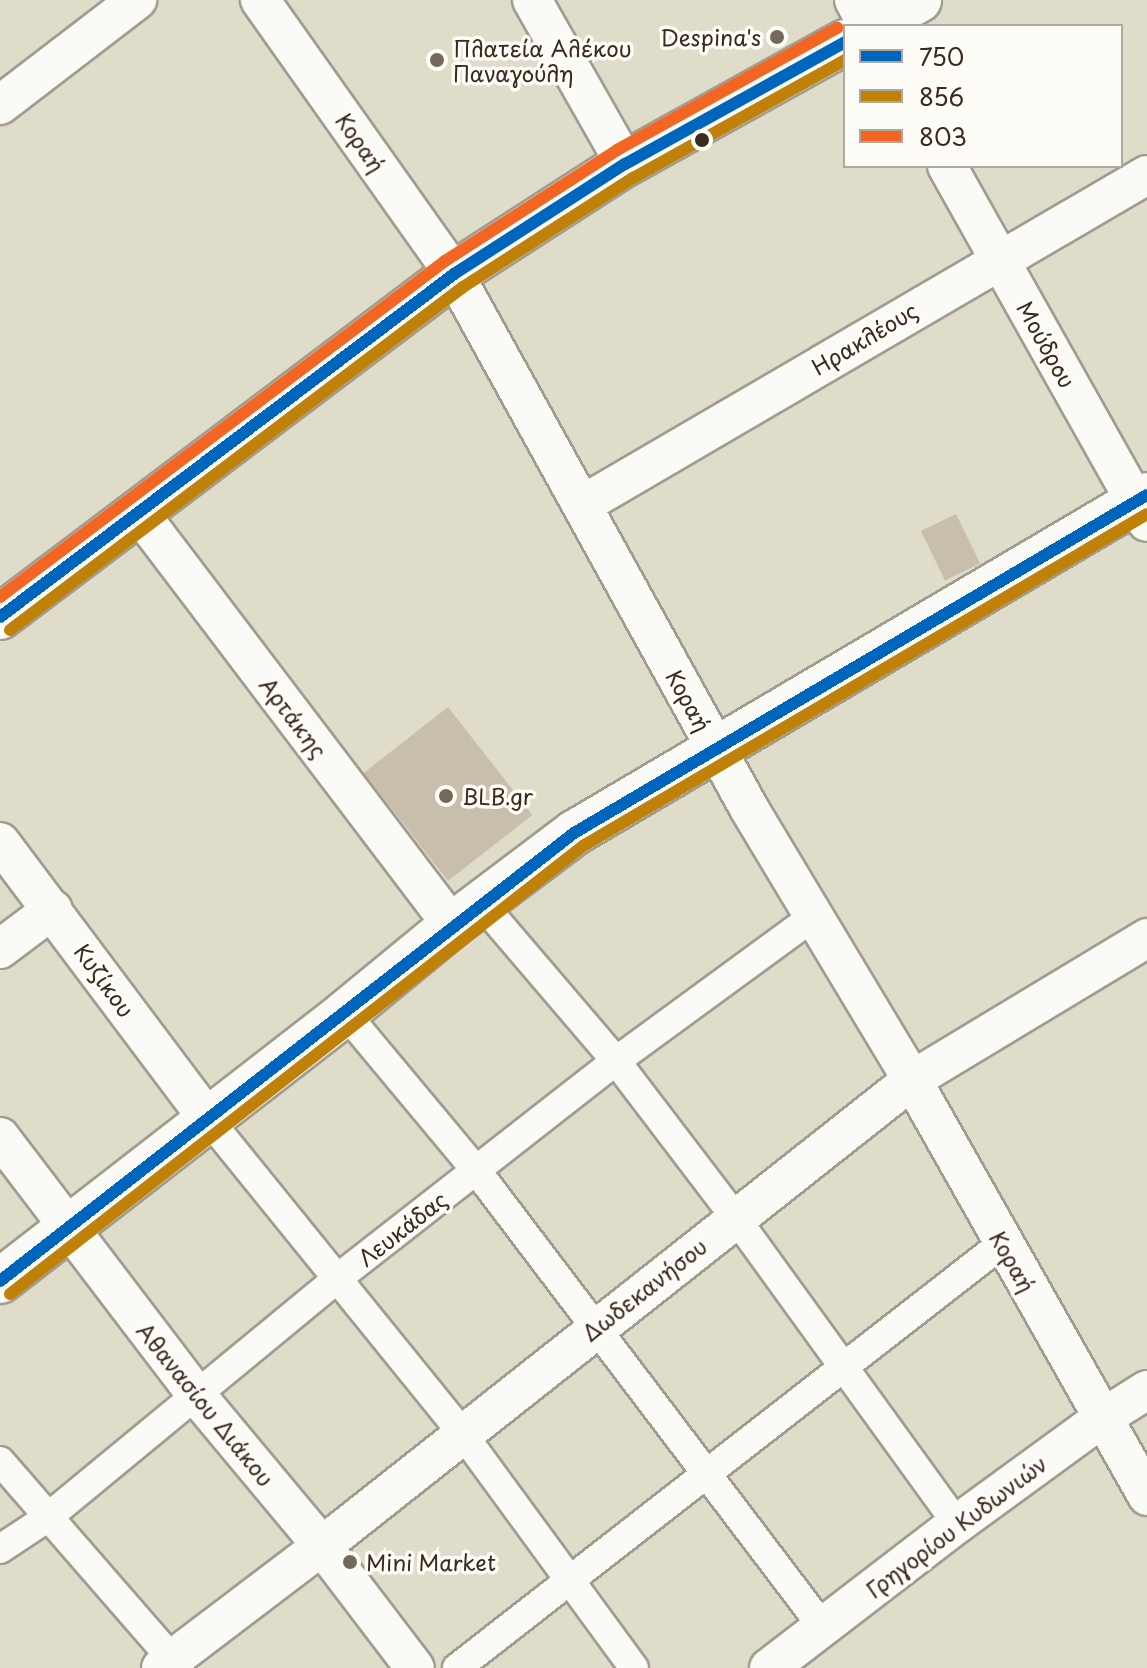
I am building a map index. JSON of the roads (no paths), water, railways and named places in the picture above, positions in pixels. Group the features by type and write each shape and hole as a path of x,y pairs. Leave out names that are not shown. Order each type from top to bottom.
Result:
{"street":[{"path":"0,105 137,0"},
{"name":"Κοραή","path":"260,0 454,274 715,749 912,1080 1147,1496"},
{"path":"532,0 625,164"},
{"path":"854,0 870,24"},
{"path":"875,24 919,0"},
{"path":"0,617 137,510 454,274 625,164 843,43"},
{"name":"Μούδρου","path":"948,168 1143,506"},
{"name":"Ηρακλέους","path":"582,505 999,258 1147,175"},
{"path":"0,1281 574,833 715,749 1143,506"},
{"name":"Αρτάκης","path":"137,510 467,914"},
{"name":"Κυζίκου","path":"0,842 208,1119"},
{"path":"0,949 53,909"},
{"path":"467,914 616,1061 735,1217 957,1524"},
{"name":"Λευκάδας","path":"0,1549 47,1518 338,1278 616,1061 813,917"},
{"name":"Δωδεκανήσου","path":"171,1665 912,1080 1147,938"},
{"path":"345,1013 476,1170 822,1626"},
{"path":"208,1119 462,1433 634,1668"},
{"name":"Αθανασίου Διάκου","path":"0,1137 197,1396 322,1546 415,1668"},
{"path":"457,1668 1003,1243"},
{"name":"Γρηγορίου Κυδωνιών","path":"769,1668 957,1524 1104,1417 1147,1390"},
{"path":"0,1461 171,1665"}],"place":[{"name":"Despina's","path":"777,37"},
{"name":"Πλατεία Αλέκου Παναγούλη","path":"437,60"},
{"name":"BLB.gr","path":"446,796"},
{"name":"Mini Market","path":"350,1562"}]}
